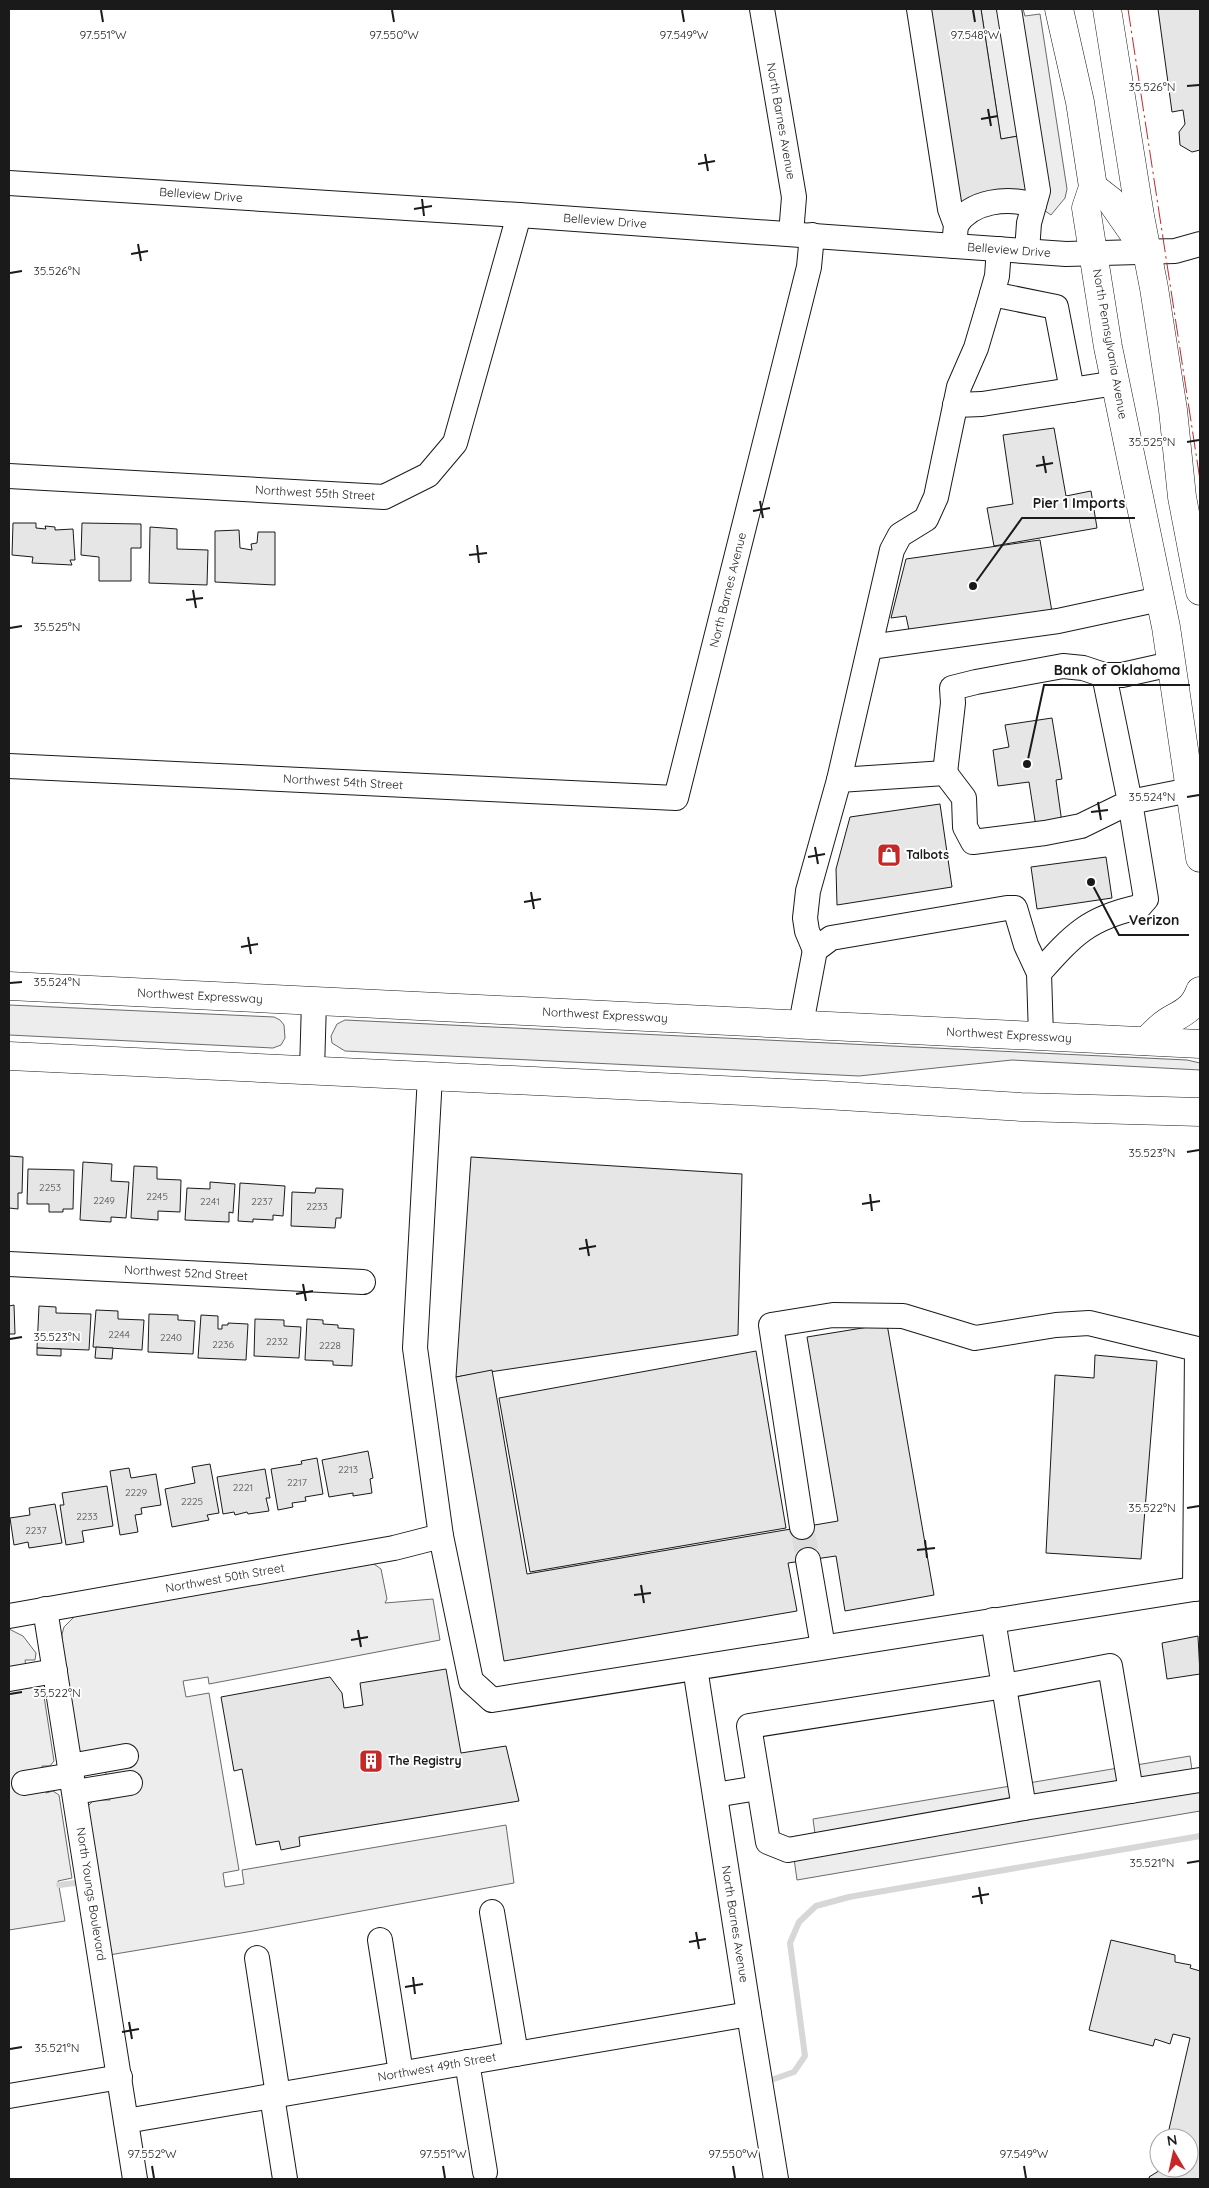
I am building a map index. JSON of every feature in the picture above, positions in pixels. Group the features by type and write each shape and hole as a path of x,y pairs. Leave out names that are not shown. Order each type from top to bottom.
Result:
{"main road":[{"name":"North Pennsylvania Avenue","path":"1059,9 1080,102 1093,187 1086,208 1116,383 1160,600 1200,858"},
{"path":"1107,9 1173,410 1182,496 1200,591"},
{"path":"1093,187 1111,201 1147,252"},
{"name":"Northwest Expressway","path":"9,986 1200,1044"},
{"path":"1146,1041 1166,1023 1182,1015 1192,1006 1200,991"},
{"path":"9,1056 825,1095 1021,1107 1200,1112"}],"street":[{"name":"North Barnes Avenue","path":"676,798 809,267 794,197 762,9"},
{"path":"919,9 955,235"},
{"path":"1009,9 1038,191 1029,223 1028,251"},
{"name":"Belleview Drive","path":"9,183 802,235 955,235 999,249 1028,251 1094,253 1175,251 1200,244"},
{"path":"955,235 968,211 984,205 1016,201 1034,205"},
{"name":"Northwest 55th Street","path":"9,476 384,497 428,475 455,443 519,215"},
{"path":"801,1024 815,950 807,932 805,918 808,891 839,780 892,550 900,535 926,519 936,497 959,387 976,348 992,294 999,249"},
{"path":"992,294 1056,307 1072,390"},
{"path":"955,405 982,404 1116,383"},
{"path":"870,647 1058,621 1160,600"},
{"path":"1171,664 1122,675 1104,675 1083,668 1063,666 952,688 953,703 945,773 964,798 965,826 972,842 1045,833 1081,826 1130,802 1190,790"},
{"path":"1036,966 1089,924 1113,913 1140,907 1146,899 1130,802 1104,675"},
{"name":"Northwest 54th Street","path":"9,766 676,798"},
{"path":"839,780 945,773"},
{"path":"815,950 832,938 1015,908 1026,945 1036,966 1041,1036"},
{"path":"312,1071 314,1001"},
{"path":"430,1076 415,1348 441,1536 471,1681 492,1700 1198,1588 1197,1349 1089,1323 1056,1325 975,1338 903,1316 833,1315 771,1324 802,1527"},
{"name":"Northwest 52nd Street","path":"9,1264 363,1282"},
{"name":"Northwest 50th Street","path":"9,1616 394,1548 441,1536"},
{"path":"808,1560 823,1648"},
{"name":"North Youngs Boulevard","path":"46,1609 135,2179"},
{"path":"993,1620 1024,1808"},
{"path":"1131,1791 1110,1666 1005,1686 749,1726 768,1842 788,1850 1024,1808 1131,1791 1200,1780"},
{"name":"North Barnes Avenue","path":"696,1668 776,2179"},
{"path":"9,1679 55,1671"},
{"path":"72,1777 126,1756"},
{"path":"24,1783 72,1777 130,1783"},
{"path":"715,1795 758,1788"},
{"path":"492,1912 516,2054"},
{"path":"380,1940 401,2074"},
{"path":"258,1958 285,2179"},
{"name":"Northwest 49th Street","path":"126,2121 749,2014"},
{"path":"467,2062 485,2172"},
{"path":"9,2096 120,2077"}],"shaded area":[{"path":"981,9 1023,9 1025,16 1040,14 1067,189 1065,198 1051,215 1028,199 1018,136 1001,139"},
{"path":"9,1005 274,1017 284,1025 285,1038 281,1045 273,1048 9,1035"},
{"path":"345,1020 1187,1060 1200,1063 1200,1070 1012,1060 859,1076 345,1051 332,1043 331,1036 337,1024"},
{"path":"374,1564 381,1569 387,1599 385,1603 433,1599 440,1640 209,1684 208,1677 183,1681 186,1697 209,1693 239,1870 223,1873 225,1887 244,1884 242,1870 506,1825 514,1883 253,1931 109,1955 88,1806 94,1800 110,1800 102,1749 82,1752 78,1749 62,1646 64,1627 76,1615"},
{"path":"9,1629 23,1636 36,1653 35,1660 25,1660 29,1688 38,1686 43,1690 54,1761 50,1766 42,1766 46,1793 53,1791 59,1795 72,1878 58,1881 65,1921 9,1930"},
{"path":"1190,1756 1192,1770 1200,1768 1200,1811 797,1880 791,1837 815,1834 813,1819"}],"building":[{"path":"925,9 981,9 1001,139 1018,136 1028,199 989,199 955,204"},
{"path":"1158,9 1200,9 1200,150 1192,152 1180,145 1179,132 1185,124 1183,110 1172,112"},
{"path":"1054,428 1066,496 1091,491 1097,528 994,546 987,508 1013,504 1003,435"},
{"path":"13,523 36,523 36,528 46,529 45,526 55,527 55,530 73,529 75,560 70,560 72,565 32,563 33,557 12,555"},
{"path":"82,523 141,524 141,548 131,548 131,581 99,581 99,557 81,555"},
{"path":"150,527 177,529 177,549 208,550 207,585 149,583"},
{"path":"239,530 240,548 252,550 251,544 257,543 258,532 275,532 275,585 215,582 215,531"},
{"path":"1040,540 1052,612 910,635 906,616 891,618 906,559"},
{"path":"1052,718 1062,779 1056,780 1062,823 1036,827 1029,782 998,786 993,750 1009,747 1005,725"},
{"path":"940,804 952,887 837,905 836,869 850,817"},
{"path":"1106,857 1112,898 1037,909 1031,867"},
{"path":"9,1156 23,1157 22,1193 18,1193 18,1209 9,1208"},
{"path":"471,1157 742,1174 738,1335 456,1377"},
{"path":"83,1162 112,1164 111,1181 129,1182 126,1218 111,1217 111,1222 80,1220"},
{"path":"134,1166 157,1167 157,1179 181,1180 180,1212 158,1211 158,1220 131,1218"},
{"path":"28,1169 74,1170 73,1209 63,1209 63,1212 49,1212 49,1204 27,1204"},
{"path":"210,1182 235,1184 233,1213 229,1212 229,1222 185,1220 187,1188 210,1189"},
{"path":"240,1183 285,1186 283,1216 273,1215 273,1220 253,1219 253,1222 238,1221"},
{"path":"316,1188 343,1189 341,1218 336,1218 335,1228 291,1226 292,1192 315,1193"},
{"path":"14,1305 15,1334 9,1334 9,1306"},
{"path":"39,1306 56,1307 56,1313 91,1314 89,1350 37,1348"},
{"path":"96,1310 118,1311 118,1319 144,1320 142,1350 93,1347"},
{"path":"149,1314 178,1315 178,1320 195,1321 193,1354 148,1352"},
{"path":"201,1315 218,1316 218,1329 222,1329 222,1325 228,1325 228,1323 248,1324 246,1360 198,1358"},
{"path":"255,1319 284,1320 284,1326 301,1327 299,1358 254,1356"},
{"path":"307,1319 323,1320 323,1324 338,1325 338,1328 354,1329 352,1366 333,1365 333,1361 305,1360"},
{"path":"887,1324 934,1595 845,1611 836,1556 788,1563 797,1611 504,1661 456,1377 492,1370 527,1574 838,1521 807,1337"},
{"path":"96,1347 113,1348 112,1359 95,1358"},
{"path":"37,1348 61,1349 61,1356 37,1355"},
{"path":"756,1351 786,1528 530,1572 499,1398"},
{"path":"1095,1355 1157,1361 1141,1559 1046,1553 1055,1375 1094,1378"},
{"path":"368,1451 373,1478 370,1479 372,1493 353,1496 353,1493 329,1497 322,1460"},
{"path":"317,1458 323,1494 305,1497 306,1501 292,1503 293,1507 278,1510 271,1469 302,1464 301,1461"},
{"path":"210,1464 219,1513 207,1515 209,1520 172,1527 165,1489 195,1483 192,1467"},
{"path":"129,1468 131,1478 156,1474 161,1505 141,1508 142,1514 135,1515 138,1532 120,1535 110,1471"},
{"path":"265,1469 270,1498 266,1498 269,1511 248,1514 247,1512 235,1515 234,1512 223,1514 217,1477"},
{"path":"107,1486 113,1526 82,1531 84,1542 66,1545 60,1505 64,1505 62,1493"},
{"path":"55,1504 62,1543 29,1548 28,1542 14,1545 10,1518 30,1515 29,1508"},
{"path":"1198,1636 1200,1674 1167,1679 1162,1643"},
{"name":"The Registry","path":"446,1669 461,1753 506,1746 519,1801 299,1837 300,1846 281,1850 279,1841 256,1845 242,1769 234,1771 221,1697 330,1677 342,1693 344,1708 363,1705 360,1683"},
{"path":"1111,1940 1175,1955 1175,1962 1191,1965 1190,1968 1200,1971 1200,2179 1150,2178 1199,2178 1199,2128 1169,2128 1190,2038 1173,2034 1170,2044 1155,2039 1153,2046 1089,2030"}],"waterway":[{"path":"771,2080 794,2072 805,2056 790,1943 799,1922 816,1906 849,1897 1200,1836"},
{"path":"59,1885 75,1883"}],"tunnel":[{"path":"802,1527 808,1560"}],"power":[{"path":"1128,9 1200,480"}],"place":[{"name":"Pier 1 Imports","path":"973,586"},
{"name":"Bank of Oklahoma","path":"1027,764"},
{"name":"Talbots","path":"889,855"},
{"name":"Verizon","path":"1091,882"},
{"name":"The Registry","path":"371,1761"}]}
